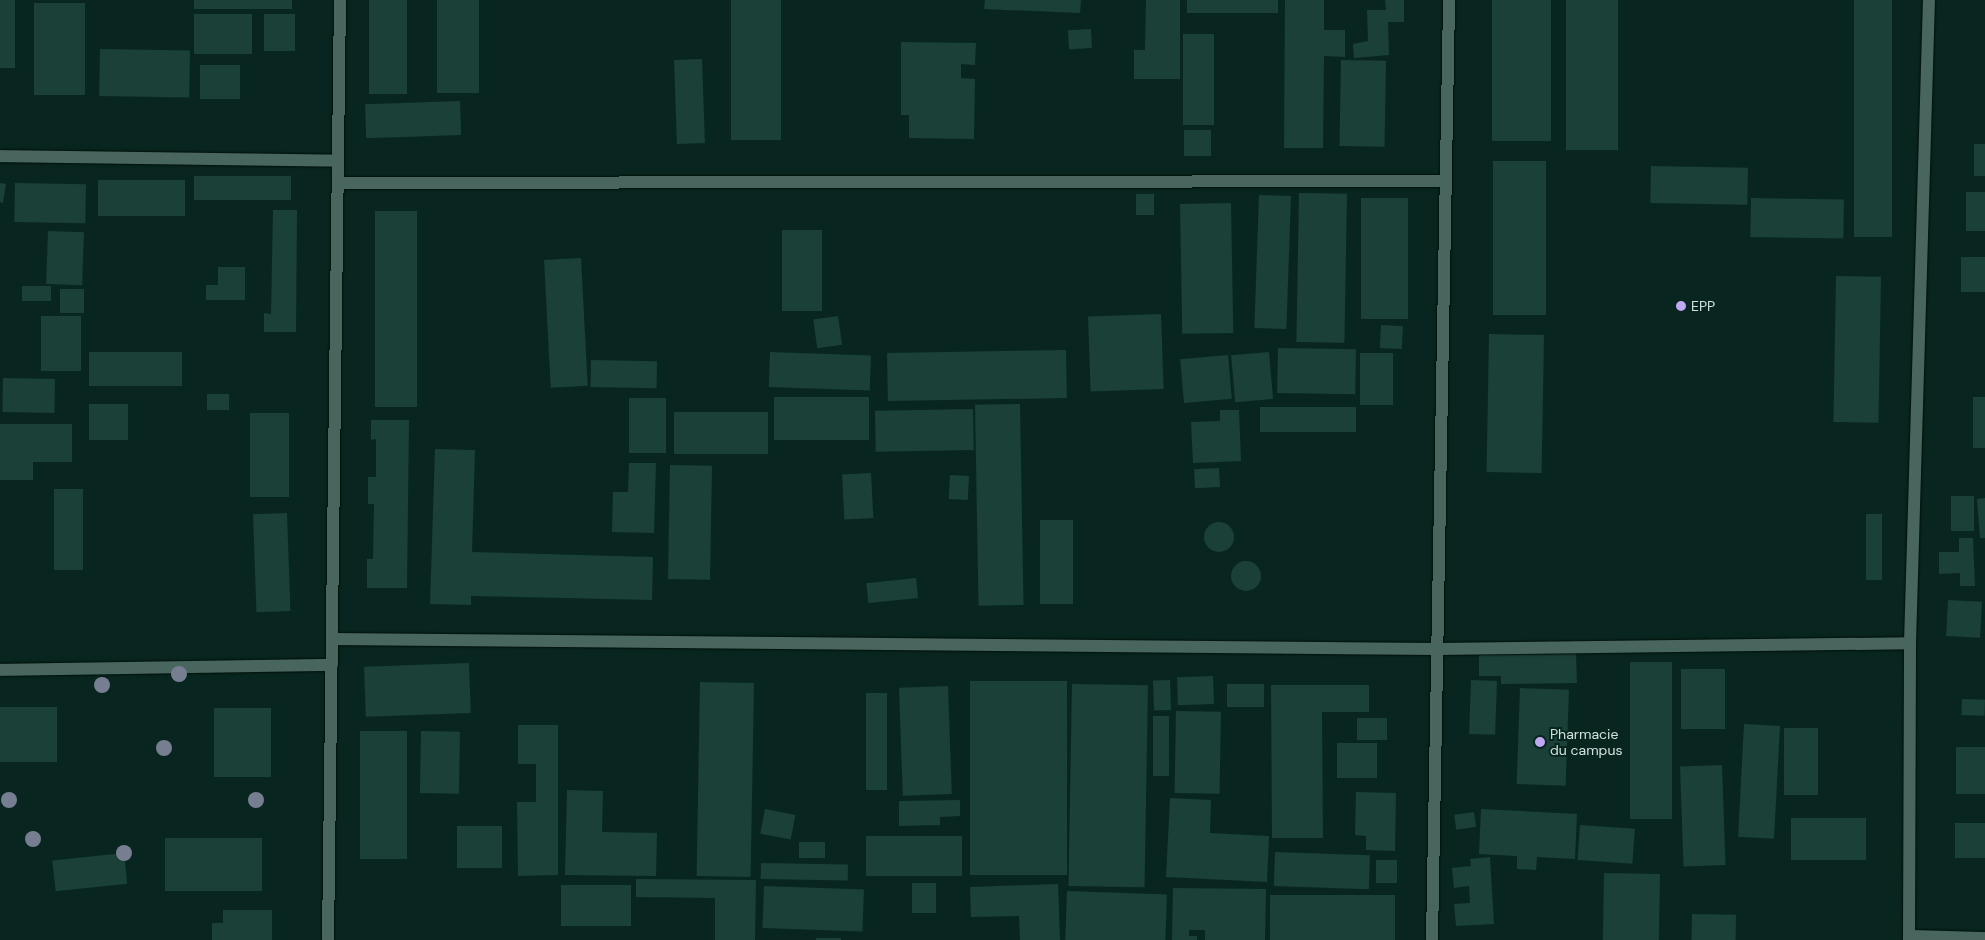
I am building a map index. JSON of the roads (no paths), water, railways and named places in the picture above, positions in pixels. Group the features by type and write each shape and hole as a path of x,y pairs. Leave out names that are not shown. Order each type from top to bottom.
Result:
{"street":[{"path":"328,940 340,0"},
{"path":"1432,940 1449,0"},
{"path":"1929,0 1910,643 1909,938 1985,938"},
{"path":"0,156 338,161"},
{"path":"338,183 1445,181"},
{"path":"332,639 1437,649 1910,643"},
{"path":"0,670 332,664"}],"place":[{"name":"EPP","path":"1681,306"},
{"name":"Pharmacie du campus","path":"1540,742"}]}
